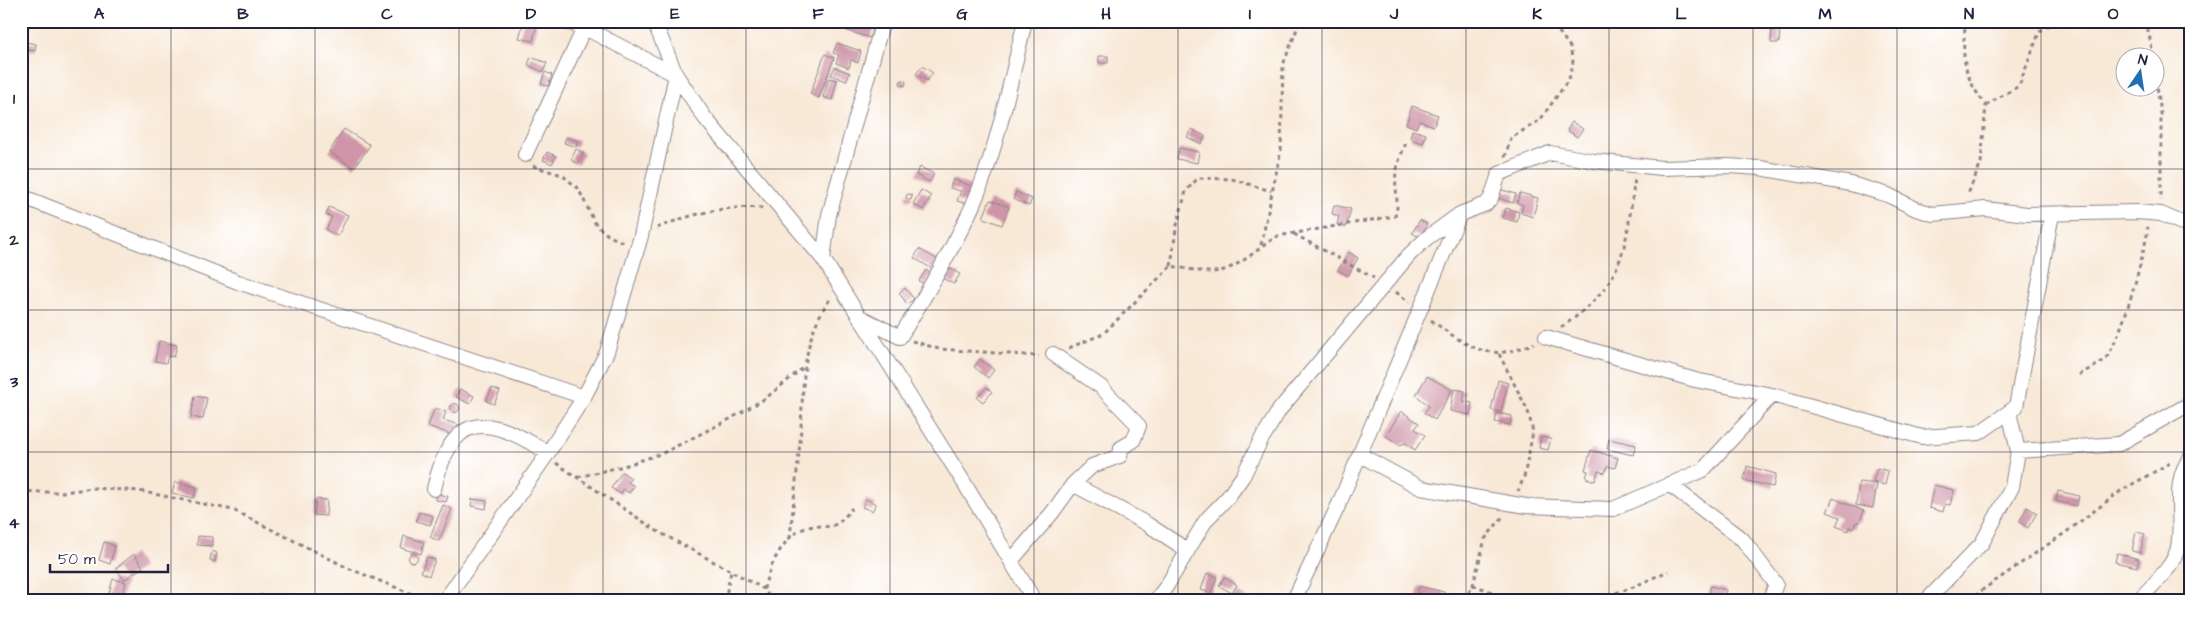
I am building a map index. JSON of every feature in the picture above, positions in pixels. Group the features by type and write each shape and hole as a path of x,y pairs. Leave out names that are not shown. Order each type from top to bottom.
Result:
{"street":[{"path":"563,21 586,25 676,75"},
{"path":"654,21 676,75 705,118 823,259 1034,600"},
{"path":"823,259 829,215 883,21"},
{"path":"861,318 900,337 940,270 972,206 989,161 1015,71 1025,21"},
{"path":"527,160 586,25"},
{"path":"446,600 547,454 584,397 607,352 639,242 676,75"},
{"path":"1156,600 1166,587 1206,520 1228,497 1243,476 1261,440 1280,409 1409,255 1427,238 1460,214 1486,204 1491,198 1498,174 1550,153 1662,168 1728,166 1760,168 1851,184 1888,195 1916,209 1933,214 1985,209 2027,214 2137,212 2161,214 2191,228"},
{"path":"21,196 238,282 584,397"},
{"path":"1294,600 1339,504 1460,214"},
{"path":"1546,337 1695,380 1772,395 1922,437 1979,433 2016,407 2052,214"},
{"path":"1011,560 1073,484 1092,466 1120,456 1121,448 1133,441 1140,426 1101,387 1053,354"},
{"path":"1360,455 1421,488 1526,506 1613,509 1703,470 1772,395"},
{"path":"2018,451 2119,444 2191,403"},
{"path":"1927,600 1982,543 2012,487 2018,451 2009,412"},
{"path":"434,489 439,467 448,446 472,427 491,426 526,440 547,454"},
{"path":"2139,600 2166,569 2178,548 2181,479 2185,464 2191,457"},
{"path":"1073,484 1147,524 1188,550"},
{"path":"1669,484 1743,540 1776,584 1770,600"}],"path":[{"path":"1261,246 1281,150 1283,65 1300,21"},
{"path":"1498,174 1511,138 1540,120 1569,79 1573,62 1570,47 1551,21"},
{"path":"1959,212 1981,164 1986,105 1973,89 1966,73 1963,48 1966,21"},
{"path":"1986,105 2019,86 2039,32 2043,28 2060,21"},
{"path":"2146,21 2152,48"},
{"path":"2159,98 2163,164 2161,214"},
{"path":"1171,266 1214,272 1242,263 1261,246 1278,236 1395,216 1398,211 1395,190 1396,173 1406,143"},
{"path":"527,160 562,175 578,188 596,225 609,236 639,242 680,218 746,207 782,210"},
{"path":"1430,319 1457,339 1484,352 1499,354 1518,350 1546,337 1573,320 1599,294 1616,270 1622,251 1638,166"},
{"path":"900,337 939,349 1048,356 1103,334 1171,266 1176,229 1186,191 1198,178 1232,179 1271,191"},
{"path":"2079,375 2104,360 2114,342 2142,265 2148,229 2137,212"},
{"path":"1293,234 1386,284 1416,308"},
{"path":"790,538 804,367 812,330 823,308 840,286"},
{"path":"1499,354 1528,411 1533,432 1524,477 1515,496"},
{"path":"578,477 624,466 663,453 730,419 766,398 804,367"},
{"path":"547,454 657,531 764,588 771,600"},
{"path":"1968,600 2069,530 2122,490 2174,462"},
{"path":"21,490 63,492 93,488 139,491 232,510 348,568 427,600"},
{"path":"764,588 767,574 773,562 790,538 802,529 830,527 841,522 852,508"},
{"path":"1465,600 1473,585 1485,538 1507,511"},
{"path":"725,600 731,571"},
{"path":"1592,600 1668,571"},
{"path":"1473,585 1513,600"},
{"path":"1612,600 1614,593"}],"building":[{"path":"524,21 537,24 533,41 519,38"},
{"path":"837,21 851,21 874,29 870,38 845,30 846,27 836,25"},
{"path":"21,22 29,23 26,42 36,44 35,51 21,49"},
{"path":"1772,27 1780,28 1779,43 1771,43"},
{"path":"837,43 861,51 858,63 851,60 849,68 836,63 839,55 833,53"},
{"path":"825,54 834,58 819,98 810,94"},
{"path":"1099,56 1108,56 1108,63 1099,63"},
{"path":"531,57 547,63 543,72 528,65"},
{"path":"922,66 933,73 927,81 916,74"},
{"path":"835,67 850,73 846,81 831,75"},
{"path":"545,72 552,75 548,86 541,84"},
{"path":"829,78 837,80 832,100 823,97"},
{"path":"903,80 906,83 903,86 900,83"},
{"path":"1412,106 1438,115 1434,126 1419,121 1416,128 1406,124"},
{"path":"1572,122 1583,129 1577,137 1567,130"},
{"path":"344,129 370,145 354,168 329,152"},
{"path":"1191,129 1205,136 1201,144 1187,137"},
{"path":"1412,130 1426,134 1423,143 1410,139"},
{"path":"566,137 578,141 576,147 564,143"},
{"path":"1179,148 1199,152 1197,163 1177,159"},
{"path":"576,149 584,153 578,164 571,160"},
{"path":"547,152 556,156 552,164 543,160"},
{"path":"920,167 934,174 930,182 916,175"},
{"path":"953,179 974,187 968,204 957,201 961,191 950,188"},
{"path":"1499,189 1516,194 1513,203 1496,197"},
{"path":"921,190 931,196 923,210 913,204"},
{"path":"1016,192 1032,199 1029,206 1013,199"},
{"path":"1520,193 1538,198 1533,217 1521,213 1523,205 1517,203"},
{"path":"909,194 912,197 909,200 906,197"},
{"path":"990,200 1009,207 1002,225 983,218"},
{"path":"1334,205 1351,209 1346,227 1337,225 1339,216 1332,214"},
{"path":"329,207 348,215 338,236 326,230 332,217 326,215"},
{"path":"1506,208 1519,212 1517,222 1503,218"},
{"path":"1420,220 1427,224 1420,237 1412,233"},
{"path":"919,249 940,261 934,270 914,258"},
{"path":"1349,252 1358,258 1348,276 1338,270"},
{"path":"945,266 960,274 954,284 940,277"},
{"path":"926,270 932,274 926,285 919,281"},
{"path":"905,288 914,299 907,304 899,293"},
{"path":"159,341 177,345 174,357 168,356 166,363 155,361"},
{"path":"980,359 994,370 988,378 974,367"},
{"path":"1427,376 1452,390 1435,420 1424,413 1429,406 1416,395"},
{"path":"1498,380 1508,383 1501,412 1491,410"},
{"path":"987,387 992,392 983,402 977,397"},
{"path":"492,388 500,391 494,404 486,401"},
{"path":"460,389 474,396 470,404 456,397"},
{"path":"1454,389 1465,391 1463,401 1472,403 1470,415 1450,411"},
{"path":"195,396 207,398 203,419 191,417"},
{"path":"455,403 460,408 455,413 450,408"},
{"path":"435,408 446,412 443,420 459,425 455,436 428,426"},
{"path":"1401,411 1419,423 1415,429 1425,435 1415,450 1405,443 1400,445 1386,436"},
{"path":"1497,413 1512,416 1510,425 1495,422"},
{"path":"1541,437 1551,439 1548,450 1539,448"},
{"path":"1609,439 1636,445 1633,455 1607,449"},
{"path":"1591,450 1618,458 1615,468 1607,466 1605,473 1598,471 1595,481 1586,478 1588,471 1585,470"},
{"path":"1747,466 1776,474 1773,487 1744,480"},
{"path":"1877,468 1888,471 1885,485 1873,482"},
{"path":"622,472 631,478 628,482 634,486 629,493 623,489 621,494 611,488"},
{"path":"175,482 197,487 194,498 172,493"},
{"path":"1859,482 1877,484 1873,508 1856,505"},
{"path":"1934,485 1954,490 1950,505 1945,504 1943,512 1929,508"},
{"path":"2058,491 2079,496 2076,506 2056,501"},
{"path":"437,494 448,496 446,502 436,500"},
{"path":"1833,498 1864,511 1859,523 1856,522 1853,529 1849,527 1848,531 1836,526 1840,517 1827,512"},
{"path":"316,499 327,500 326,516 314,515"},
{"path":"472,499 487,501 486,509 471,506"},
{"path":"866,499 876,504 872,511 862,507"},
{"path":"443,505 452,509 439,541 430,537"},
{"path":"2027,507 2037,513 2028,528 2019,522"},
{"path":"419,512 433,516 430,525 416,521"},
{"path":"2136,532 2145,534 2140,553 2132,551"},
{"path":"198,536 212,537 212,546 197,545"},
{"path":"404,536 424,542 421,554 401,548"},
{"path":"104,542 115,546 110,564 99,560"},
{"path":"212,551 217,553 215,562 210,560"},
{"path":"2117,553 2139,559 2137,567 2115,562"},
{"path":"134,554 143,567 124,580 116,568"},
{"path":"413,554 417,558 413,562 409,558"},
{"path":"427,557 435,560 429,576 421,572"},
{"path":"1207,573 1217,577 1211,593 1201,590"},
{"path":"1224,577 1237,585 1232,593 1219,586"},
{"path":"113,579 126,582 121,600 107,600"},
{"path":"1419,586 1444,592 1442,600 1416,600"},
{"path":"1711,586 1726,590 1724,600 1707,600"},
{"path":"1237,592 1250,600 1232,600"},
{"path":"260,594 273,600 258,600"},
{"path":"284,594 298,600 282,600"}]}
